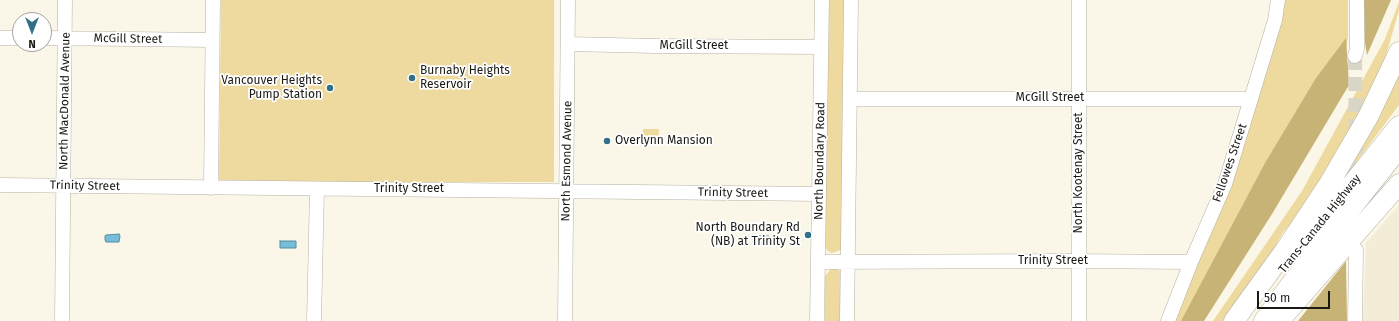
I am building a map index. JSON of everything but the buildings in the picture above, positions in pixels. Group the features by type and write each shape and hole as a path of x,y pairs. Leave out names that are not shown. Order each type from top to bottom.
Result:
{"highway":[{"path":"1234,321 1286,249 1329,184 1368,117 1399,52"},
{"name":"Trans-Canada Highway","path":"1242,321 1399,126"},
{"name":"Trans-Canada Highway","path":"1264,321 1291,284 1399,148"},
{"path":"1279,321 1399,184"}],"street":[{"name":"North MacDonald Avenue","path":"62,321 65,0"},
{"path":"211,188 213,0"},
{"name":"North Esmond Avenue","path":"565,321 568,0"},
{"name":"North Boundary Road","path":"817,321 822,0"},
{"path":"847,321 851,0"},
{"name":"North Kootenay Street","path":"1079,0 1079,321"},
{"name":"Fellowes Street","path":"1168,321 1191,262 1225,184 1275,20 1278,0"},
{"path":"1355,56 1357,49 1357,0"},
{"path":"0,38 12,38"},
{"name":"McGill Street","path":"52,38 212,40"},
{"name":"McGill Street","path":"568,44 821,47"},
{"name":"McGill Street","path":"850,99 1244,99 1250,102"},
{"name":"Trinity Street","path":"0,185 819,194"},
{"path":"314,321 316,189"},
{"path":"1355,321 1356,250"},
{"name":"Trinity Street","path":"818,262 1191,262"}],"shaded area":[{"path":"221,0 554,0 554,182 219,182"},
{"path":"828,0 845,0 841,250 832,253 825,247"},
{"path":"1285,0 1348,0 1348,37 1345,58 1202,321 1175,321 1238,161 1282,18"},
{"path":"1364,0 1391,0 1367,55 1365,43"},
{"path":"1399,2 1399,10 1385,59 1346,138 1302,213 1284,231 1270,255 1233,308 1223,321 1213,321 1302,191 1385,39"},
{"path":"1346,38 1349,85 1272,214 1204,321 1181,321 1265,163 1316,78"},
{"path":"1399,72 1399,105 1337,188"},
{"path":"643,129 659,129 658,145 642,145"},
{"path":"1399,205 1399,321 1363,321 1366,243"},
{"path":"1346,261 1347,321 1298,321"},
{"path":"835,268 842,272 842,321 825,321 825,276 831,269"}],"water":[{"path":"119,234 119,242 106,242 106,235"},
{"path":"753,236 769,236 769,244 753,244"},
{"path":"280,241 296,241 296,248 280,248"}],"tunnel":[{"path":"1355,56 1356,184"}],"place":[{"name":"Burnaby Heights Reservoir","path":"412,78"},
{"name":"Vancouver Heights Pump Station","path":"330,88"},
{"name":"Overlynn Mansion","path":"607,141"},
{"name":"North Boundary Rd (NB) at Trinity St","path":"808,235"}]}
